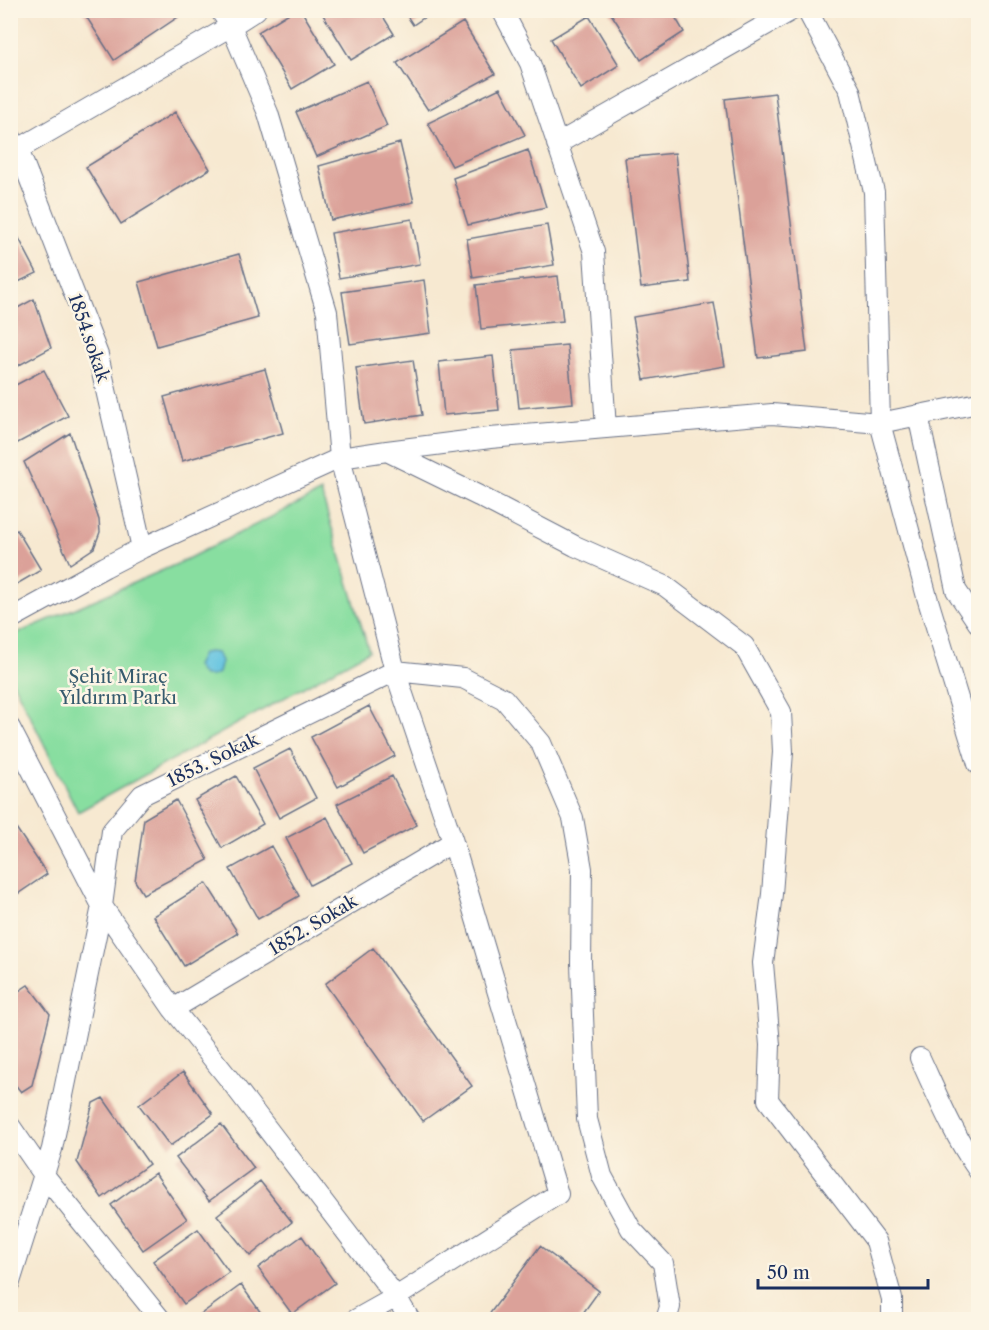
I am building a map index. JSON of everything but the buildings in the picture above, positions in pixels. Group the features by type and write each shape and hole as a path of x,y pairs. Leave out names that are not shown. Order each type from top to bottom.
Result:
{"street":[{"path":"13,146 225,19 256,10"},
{"path":"502,10 530,63 594,252 606,428"},
{"path":"557,144 792,10"},
{"path":"807,10 850,91 874,192 880,423 927,597 978,764"},
{"path":"225,19 268,112 327,312 340,458 395,671 453,842 558,1194 396,1297 355,1320"},
{"name":"1854.sokak","path":"13,146 98,355 142,548"},
{"path":"10,619 142,548 340,458 490,438 772,414 880,423 978,403"},
{"path":"918,415 956,590 978,623"},
{"path":"387,451 575,546 665,586 744,646 781,712 783,752 772,894 763,963 770,1045 768,1100 876,1241 892,1299 892,1320"},
{"path":"395,671 463,678 504,699 541,742 573,818 582,869 581,963 587,1119 602,1176 631,1228 663,1263 670,1307 666,1320"},
{"name":"1853. Sokak","path":"10,1282 52,1149 102,906 112,831 142,795 395,671"},
{"path":"10,728 102,906 173,1008 396,1297 410,1320"},
{"name":"1852. Sokak","path":"173,1008 453,842"},
{"path":"920,1058 946,1117 978,1170"},
{"path":"10,1126 44,1175 161,1320"}],"green space":[{"name":"Şehit Miraç Yıldırım Parkı","path":"321,492 369,651 78,812 11,678 11,636 177,564"}],"water":[{"path":"217,653 221,661 218,673 203,676 196,666 202,654"}]}
